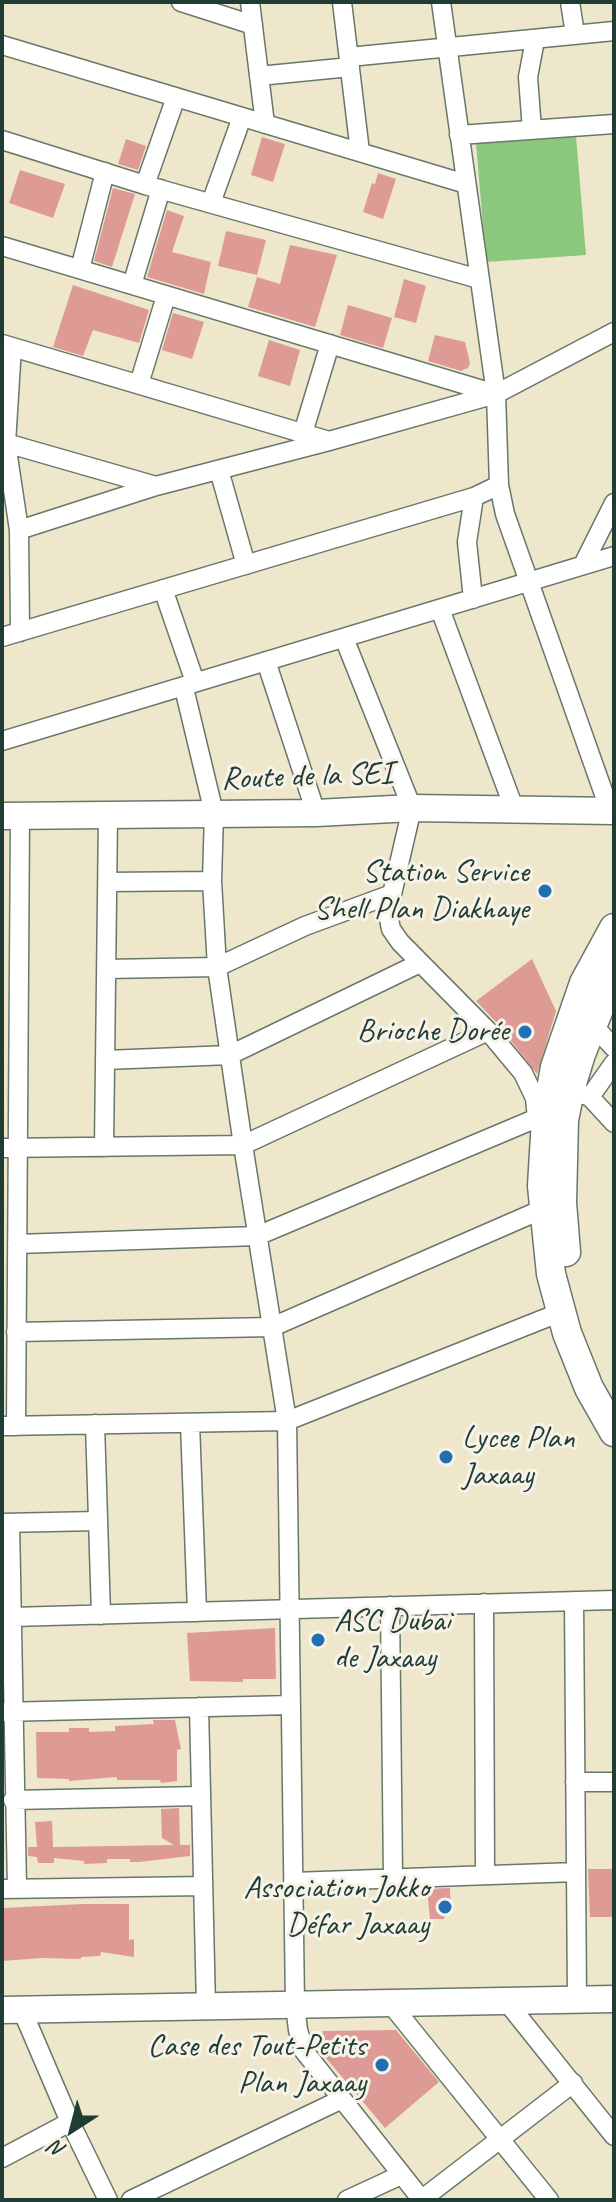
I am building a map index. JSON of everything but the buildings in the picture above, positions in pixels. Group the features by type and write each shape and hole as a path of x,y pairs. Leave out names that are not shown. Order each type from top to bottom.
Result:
{"main road":[{"path":"614,928 584,983 567,1026 541,1118 543,1209 551,1274 584,1378 614,1432"},
{"path":"614,972 592,1024 580,1094 562,1146 562,1203 567,1254 590,1344 614,1397"}],"street":[{"path":"181,2 253,25"},
{"path":"250,2 265,124"},
{"path":"342,2 360,152"},
{"path":"441,2 496,394 499,485 505,514 612,811"},
{"path":"570,2 575,34"},
{"path":"259,76 447,47 614,31"},
{"path":"532,130 528,77 535,40"},
{"path":"506,41 528,77"},
{"path":"2,45 466,184"},
{"path":"132,285 176,97"},
{"path":"211,203 242,117"},
{"path":"459,135 614,124"},
{"path":"2,140 153,187 479,279"},
{"path":"80,269 105,172"},
{"path":"2,246 496,394"},
{"path":"139,384 166,296"},
{"path":"19,530 156,486 496,394 614,332"},
{"path":"303,433 330,344"},
{"path":"329,441 7,346 6,443 19,530 11,634 474,497 499,485"},
{"path":"6,443 156,486"},
{"path":"219,470 246,565"},
{"path":"473,599 467,542 474,497"},
{"path":"583,565 614,503"},
{"path":"2,741 614,556"},
{"path":"163,589 190,685 214,813 212,881 217,967 287,1421 295,2005 298,2030 304,2051 422,2200 573,2083"},
{"path":"440,609 515,811"},
{"path":"17,1244 257,1236 541,1118 529,1081 488,1031 420,963 391,929 392,894 412,808 344,638"},
{"path":"266,661 316,813"},
{"name":"Route de la SEI","path":"11,816 316,813 412,808 612,811"},
{"path":"104,1147 108,815"},
{"path":"11,816 10,1148 17,1244 16,1332 9,1426 287,1421 561,1312"},
{"path":"108,882 212,881"},
{"path":"106,969 217,967 305,926 392,894"},
{"path":"105,1060 230,1055 420,963"},
{"path":"592,1024 614,1048"},
{"path":"10,1148 243,1145 488,1031"},
{"path":"614,1063 580,1094 614,1123"},
{"path":"16,1332 272,1327 543,1209"},
{"path":"190,1423 197,1612"},
{"path":"95,1424 101,1615"},
{"path":"98,1521 6,1523 12,1617 8,1712 13,1800 9,1889 203,1886"},
{"path":"12,1617 614,1600"},
{"path":"574,1601 577,2000"},
{"path":"484,1603 485,1875"},
{"path":"390,1606 393,1878"},
{"path":"8,1712 291,1705"},
{"path":"199,1707 206,2007"},
{"path":"575,1782 614,1782"},
{"path":"13,1800 201,1796"},
{"path":"293,1882 576,1872"},
{"path":"108,2200 12,2010 614,1999"},
{"path":"506,2001 614,2136"},
{"path":"390,2003 549,2200"},
{"path":"131,2200 340,2100"},
{"path":"2,2158 70,2122"},
{"path":"347,2200 401,2175"}],"green space":[{"path":"576,136 586,255 486,262 476,143"}],"place":[{"name":"Station Service Shell Plan Diakhaye","path":"545,891"},
{"name":"Brioche Dorée","path":"525,1032"},
{"name":"Lycee Plan Jaxaay","path":"446,1457"},
{"name":"ASC Dubai de Jaxaay","path":"318,1640"},
{"name":"Association Jokko Défar Jaxaay","path":"445,1907"},
{"name":"Case des Tout-Petits Plan Jaxaay","path":"382,2065"}]}
